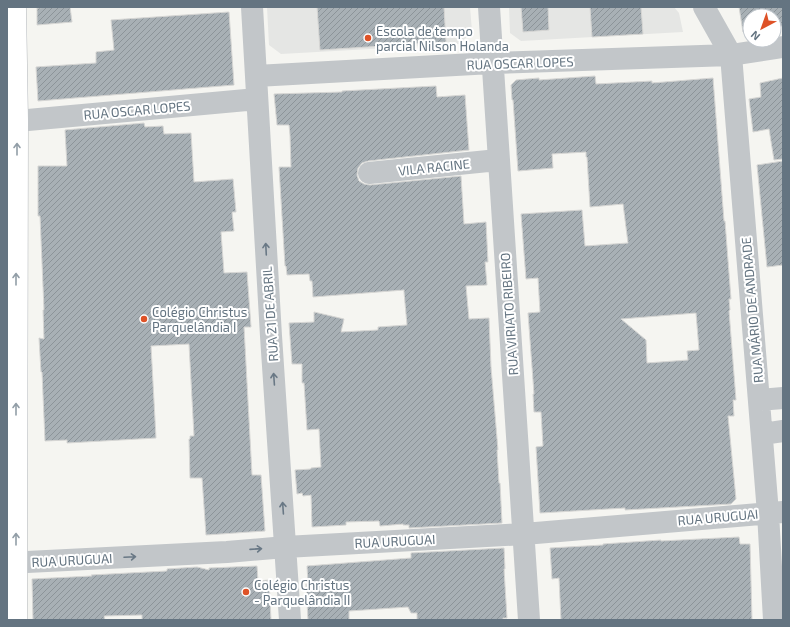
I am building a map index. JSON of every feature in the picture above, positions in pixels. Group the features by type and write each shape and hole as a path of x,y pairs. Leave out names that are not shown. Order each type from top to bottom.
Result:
{"main road":[{"path":"16,7 16,306 12,563 16,620"}],"street":[{"name":"RUA 21 DE ABRIL","path":"252,7 290,620"},
{"name":"RUA VIRIATO RIBEIRO","path":"489,7 529,620"},
{"name":"RUA MÁRIO DE ANDRADE","path":"704,7 731,55 762,434 776,512 774,620"},
{"name":"RUA OSCAR LOPES","path":"256,76 492,63 731,55 783,47"},
{"name":"RUA OSCAR LOPES","path":"17,121 257,99"},
{"name":"VILA RACINE","path":"369,174 498,160"},
{"path":"759,400 783,398"},
{"path":"762,434 783,431"},
{"name":"RUA URUGUAI","path":"12,563 524,534 776,512"}],"shaded area":[{"name":"Escola de tempo parcial Nilson Holanda","path":"267,7 470,7 472,31 460,44 281,54 269,45"},
{"path":"509,7 674,7 679,13 683,32 521,41 510,33"}],"building":[{"path":"70,7 72,22 37,25 37,8"},
{"path":"317,7 444,7 446,42 320,50"},
{"path":"521,7 548,7 549,30 523,32"},
{"path":"590,7 641,7 643,34 592,37"},
{"path":"739,7 783,7 783,26 782,8 742,8 742,26"},
{"path":"229,12 234,85 38,101 36,67 96,63 96,52 114,50 111,20"},
{"path":"595,76 596,84 652,81 652,83 713,78 731,299 729,299 729,311 736,400 733,400 734,416 728,416 736,499 731,504 540,513 536,447 543,446 541,412 534,412 528,313 540,312 538,278 526,279 521,214 582,210 585,246 628,243 623,204 590,207 586,152 552,154 553,168 518,171 511,85 516,80 539,78 539,80","holes":["696,313 699,350 687,351 688,360 647,363 646,340 621,319"]},
{"path":"783,78 783,159 774,160 769,129 753,132 749,99 761,97 760,83"},
{"path":"436,86 437,97 465,95 469,150 368,161 362,163 358,168 357,175 359,181 370,185 461,176 464,224 486,222 488,262 485,262 487,285 466,286 469,319 489,318 502,523 409,528 409,525 403,524 380,526 379,521 346,522 346,525 312,527 311,495 303,496 302,493 297,494 295,470 321,467 319,429 307,430 304,383 302,383 302,364 292,364 289,323 314,322 314,312 344,319 341,332 378,330 378,327 407,325 404,290 313,297 312,281 310,281 309,274 287,275 285,266 279,167 291,167 290,135 289,125 277,125 274,94 342,92"},
{"name":"Colégio Christus Parquelândia I","path":"144,123 145,127 163,126 164,134 191,133 194,182 233,179 236,212 232,212 234,231 221,232 224,273 247,272 251,327 244,327 252,475 261,475 265,531 206,535 202,478 190,478 189,439 190,436 194,436 189,344 151,346 156,438 67,443 67,440 45,441 39,338 44,339 44,310 40,216 38,216 38,166 67,166 65,130"},
{"path":"783,161 783,265 767,267 757,165"},
{"path":"739,537 740,544 750,544 752,620 561,620 559,578 552,579 550,548 661,540"},
{"path":"504,548 507,618 503,618 503,620 417,620 417,613 411,613 408,607 349,611 349,620 308,620 306,584 308,584 307,566 411,558 411,553"},
{"path":"257,566 258,581 269,580 271,620 142,620 142,615 104,616 105,620 33,620 32,579 167,571 167,569 197,567 209,570 209,568"}],"place":[{"name":"Escola de tempo parcial Nilson Holanda","path":"368,38"},
{"name":"Colégio Christus Parquelândia I","path":"144,319"},
{"name":"Colégio Christus - Parquelândia II","path":"246,592"}]}
